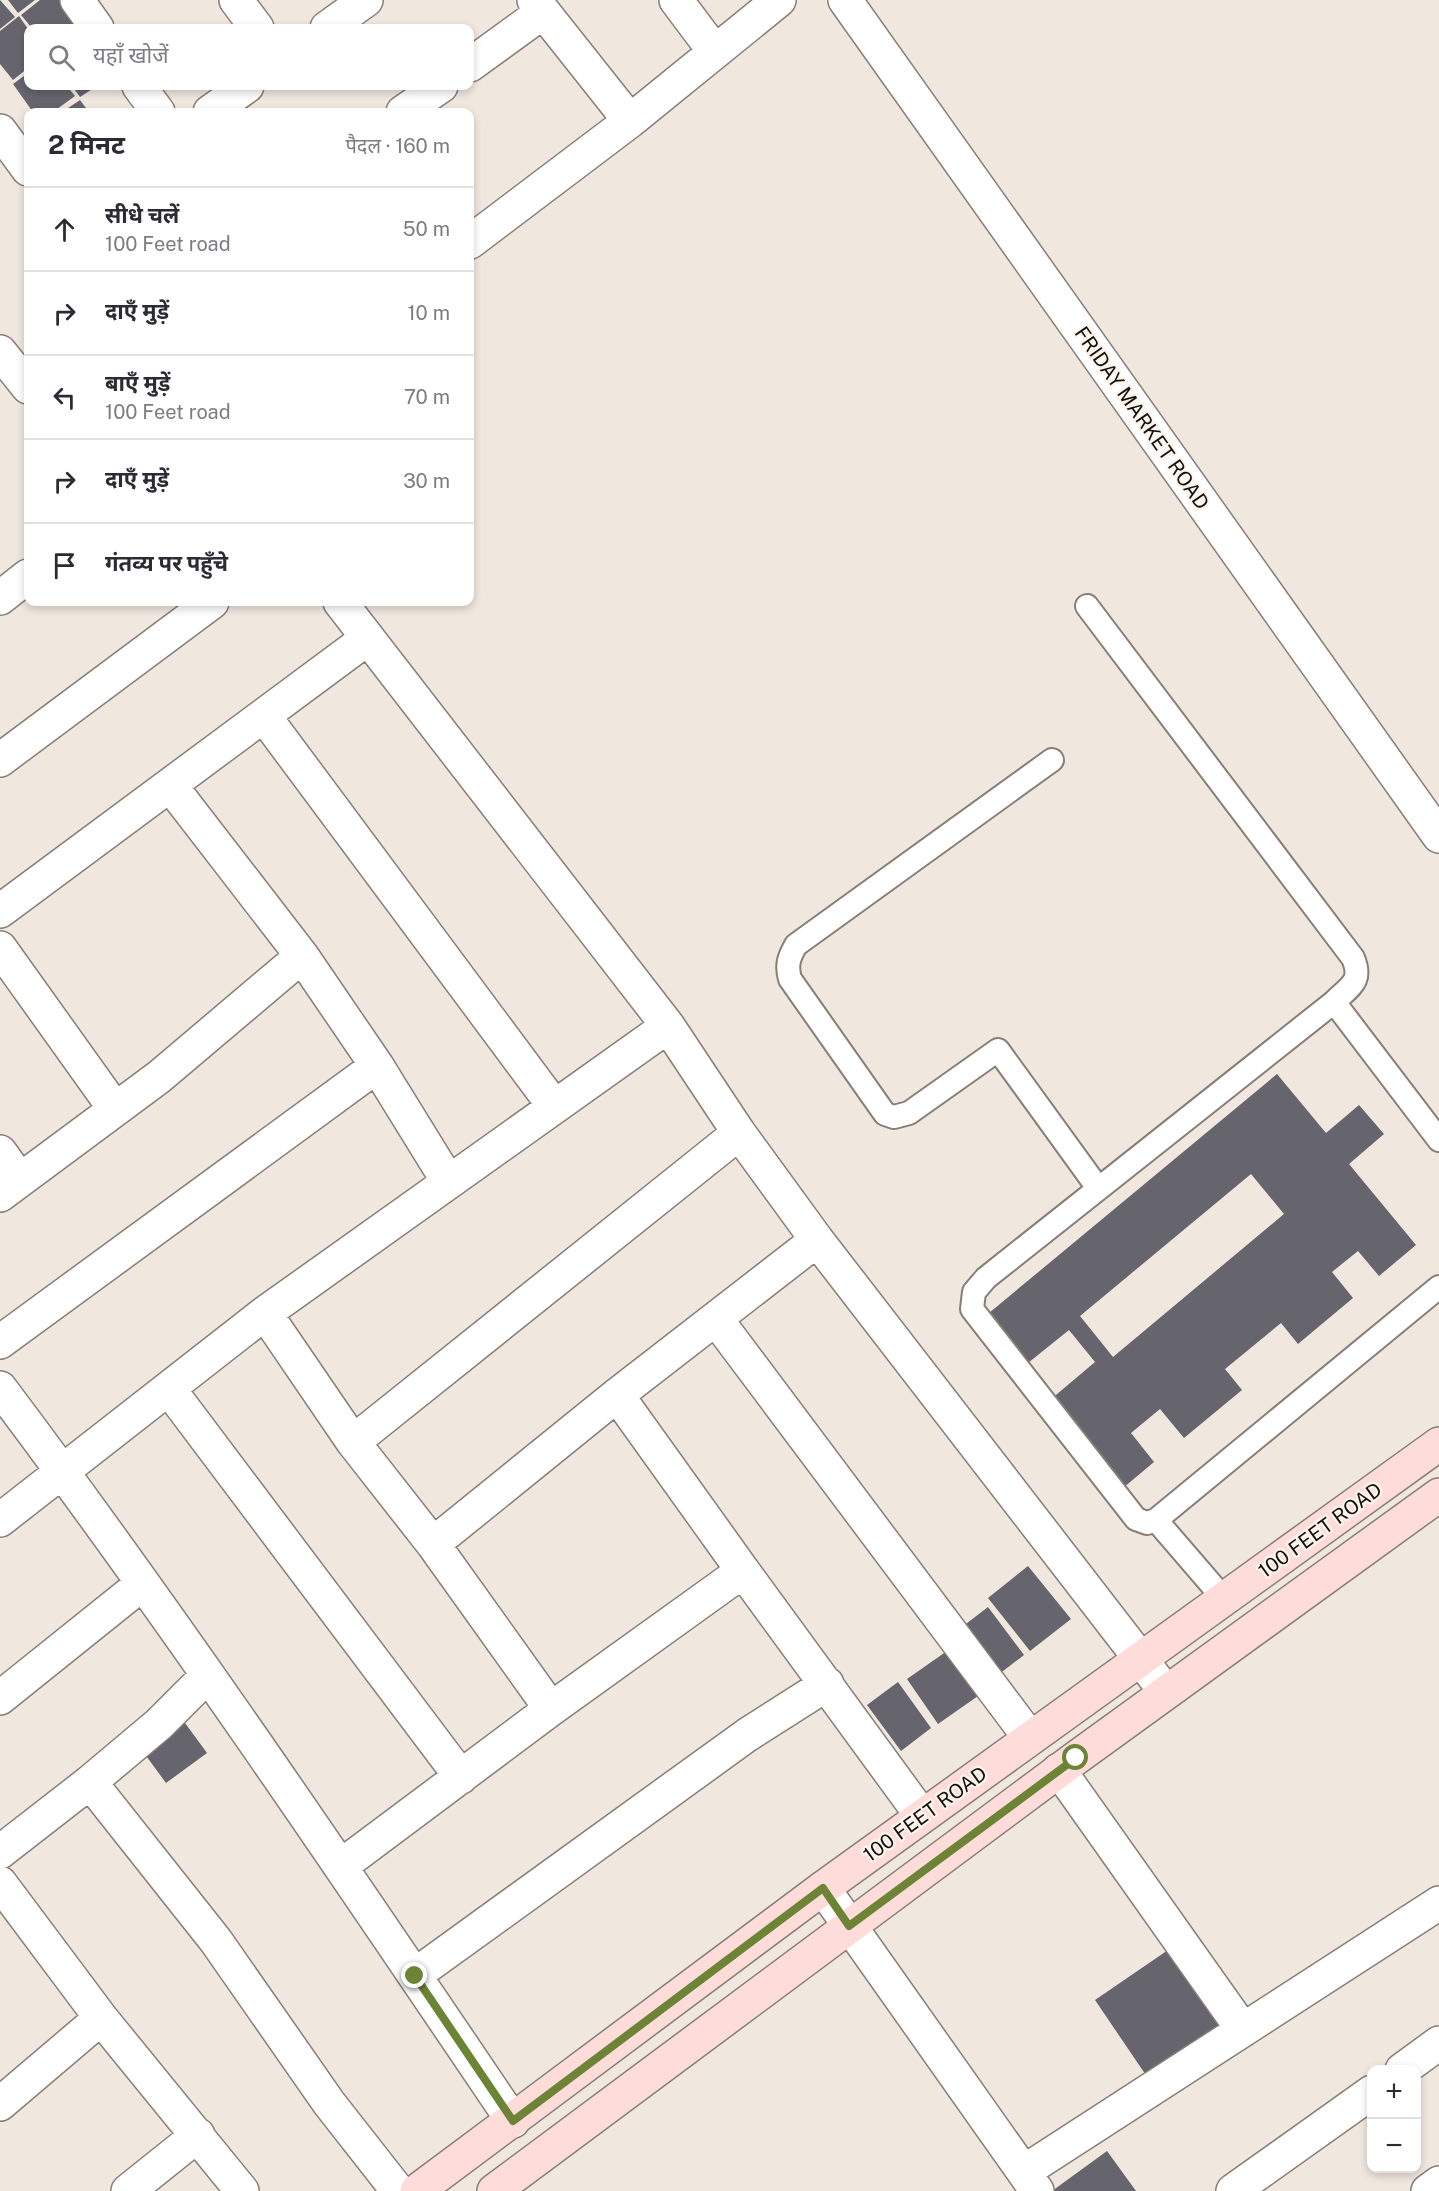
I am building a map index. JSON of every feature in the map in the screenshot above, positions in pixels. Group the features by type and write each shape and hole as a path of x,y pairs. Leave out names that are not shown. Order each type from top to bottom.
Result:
{"street":[{"path":"77,0 94,24"},
{"path":"236,0 254,24"},
{"path":"333,24 366,0"},
{"path":"676,0 715,52"},
{"path":"474,239 630,121 779,0"},
{"name":"FRIDAY MARKET ROAD","path":"845,0 1439,836"},
{"path":"474,62 538,6 630,121"},
{"path":"142,90 155,108"},
{"path":"216,108 242,90"},
{"path":"410,108 435,90"},
{"path":"0,131 24,164"},
{"path":"0,352 24,382"},
{"path":"0,760 207,606"},
{"path":"343,606 668,1026 739,1133 817,1240 1166,1692"},
{"path":"0,911 368,638"},
{"path":"264,716 554,1106"},
{"path":"170,785 302,956 377,1066 448,1181"},
{"path":"0,948 115,1109"},
{"path":"0,1152 10,1187 159,1077 302,956"},
{"path":"0,1520 265,1313 668,1026"},
{"path":"0,1342 377,1066"},
{"path":"353,1442 739,1133"},
{"path":"433,1544 617,1395 817,1240"},
{"path":"265,1313 353,1442 433,1544 551,1709"},
{"path":"716,1319 1030,1738"},
{"path":"0,1388 63,1472 341,1866 513,2121"},
{"path":"169,1389 461,1777"},
{"path":"617,1395 922,1816"},
{"name":"100 FEET ROAD","path":"417,2191 823,1888 1439,1444"},
{"name":"100 FEET ROAD","path":"494,2191 1059,1770 1439,1495"},
{"path":"341,1866 551,1709 743,1570"},
{"path":"0,1698 142,1584"},
{"path":"0,1852 90,1782 159,1724 207,1676"},
{"path":"415,1976 747,1736 826,1684"},
{"path":"1059,1770 1243,2030"},
{"path":"90,1782 216,1941 329,2103 398,2191"},
{"path":"0,1883 101,2018 242,2191"},
{"path":"823,1888 1031,2181 1243,2030 1439,1903"},
{"path":"0,2104 101,2018"},
{"path":"1409,2065 1439,2043"},
{"path":"1233,2191 1367,2095"},
{"path":"128,2191 198,2135"},
{"path":"1428,2191 1439,2183"}],"lane":[{"path":"1087,606 1353,958 1358,970 1356,981 1334,1002 979,1284 974,1292 972,1310 1136,1520 1147,1523 1156,1520 1439,1287"},
{"path":"1052,760 796,945 789,957 787,969 790,979 885,1114 894,1117 909,1113 998,1050 1098,1188"},
{"path":"1334,1002 1439,1140"},
{"path":"1156,1520 1224,1599"}],"building":[{"path":"0,0 15,17 0,29"},
{"path":"8,0 35,0 18,13"},
{"path":"40,0 66,0 81,24 29,24 21,15"},
{"path":"19,16 25,24 24,71 13,80 0,64 0,31"},
{"path":"24,76 24,90 70,90 75,96 58,108 30,108 13,84"},
{"path":"75,90 91,90 80,97"},
{"path":"80,100 86,108 68,108"},
{"path":"1277,1074 1326,1133 1359,1105 1384,1134 1349,1164 1416,1245 1379,1276 1358,1251 1332,1272 1353,1298 1298,1344 1281,1323 1225,1369 1242,1390 1184,1438 1160,1409 1131,1433 1154,1462 1123,1488 1050,1400 1095,1362 1069,1330 1023,1367 983,1318","holes":["1251,1174 1284,1214 1113,1357 1080,1316"]},
{"path":"1028,1566 1071,1619 1030,1651 988,1598"},
{"path":"988,1607 1024,1655 994,1678 958,1630"},
{"path":"947,1651 978,1696 938,1724 907,1679"},
{"path":"898,1682 931,1728 901,1751 867,1705"},
{"path":"185,1723 207,1753 166,1783 144,1753"},
{"path":"1171,1948 1230,2035 1154,2087 1095,2000"},
{"path":"1107,2151 1136,2191 1052,2191"}],"route":[{"path":"415,1976 513,2121 823,1888 849,1926 1076,1758"}]}
